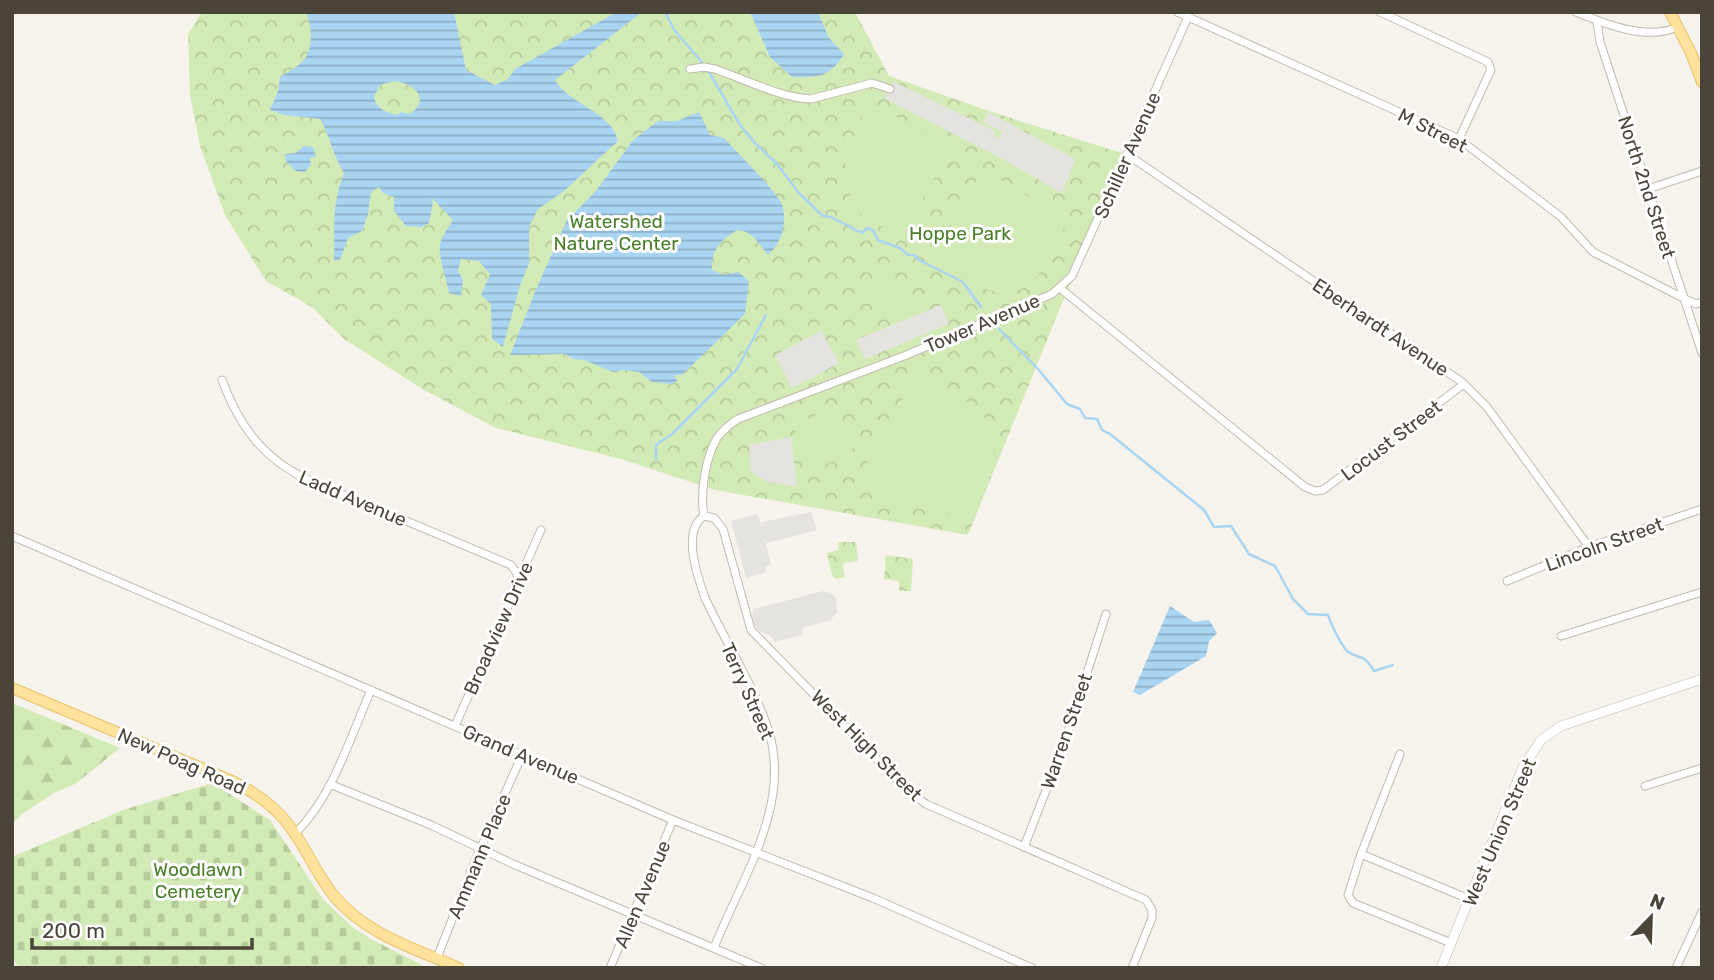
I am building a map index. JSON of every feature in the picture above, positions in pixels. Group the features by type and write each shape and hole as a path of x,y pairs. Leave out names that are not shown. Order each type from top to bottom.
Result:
{"main road":[{"path":"1671,12 1702,82"},
{"name":"New Poag Road","path":"12,688 242,786 267,803 295,834 333,896 356,918 386,936 459,968"}],"street":[{"name":"M Street","path":"1178,12 1459,139 1561,217 1593,252 1696,304 1702,302"},
{"path":"1380,12 1490,65 1489,74 1459,139"},
{"path":"1576,12 1597,21 1657,33 1679,26"},
{"name":"Schiller Avenue","path":"1060,289 1073,273 1188,17"},
{"name":"North 2nd Street","path":"1597,21 1600,42 1702,353"},
{"path":"690,69 715,69 780,94 802,99 872,83 890,89"},
{"name":"Eberhardt Avenue","path":"1128,155 1464,384 1487,407 1589,547"},
{"path":"1648,188 1702,171"},
{"name":"Tower Avenue","path":"704,516 702,500 710,455 718,438 738,419 904,356 1060,289 1305,487 1315,491"},
{"name":"Ladd Avenue","path":"222,380 228,397 250,436 283,466 309,480 510,565 518,575"},
{"name":"Locust Street","path":"1315,491 1323,490 1351,470 1464,384"},
{"name":"Lincoln Street","path":"1507,581 1589,547 1702,509"},
{"name":"West High Street","path":"704,516 714,519 723,530 747,620 757,637 916,798 1142,898 1152,909 1152,918 1132,968"},
{"name":"Terry Street","path":"704,516 696,523 692,548 699,582 762,713 775,759 773,797 764,832 714,948"},
{"name":"Broadview Drive","path":"455,726 508,606 518,575 525,566 541,530"},
{"name":"Grand Avenue","path":"12,536 673,820 873,898 1032,968"},
{"path":"1561,636 1702,592"},
{"name":"Warren Street","path":"1024,847 1064,744 1106,614"},
{"name":"West Union Street","path":"1441,968 1524,767 1542,740 1561,726 1702,679"},
{"path":"295,834 318,808 331,785 371,690"},
{"path":"1400,754 1348,895 1353,903 1451,943"},
{"name":"Ammann Place","path":"437,958 522,755"},
{"path":"1645,786 1702,768"},
{"path":"331,785 431,825 632,915 761,968"},
{"name":"Allen Avenue","path":"610,968 673,820"},
{"path":"1361,854 1469,899"},
{"path":"1676,968 1702,912"}],"green space":[{"name":"Watershed Nature Center","path":"202,12 855,12 889,76 1128,155 1062,303 968,535 715,490 621,459 496,428 424,390 344,339 312,307 266,281 225,215 200,146 190,95 188,34"},
{"path":"869,101 948,147 949,154 900,238 856,211 846,183 847,153"},
{"name":"Hoppe Park","path":"988,172 1067,220 1042,270 1022,289 1010,293 996,292 980,286 933,257 981,173"},
{"path":"900,280 912,308 887,320 876,289"},
{"path":"915,380 966,400 986,418 992,430 993,462 975,518 916,508 866,490 860,480 880,432"},
{"path":"815,415 842,424 849,433 854,448 815,471 809,469 793,426"},
{"path":"838,542 856,542 858,561 843,563 844,577 837,579 832,576 827,553 839,550"},
{"path":"886,555 913,559 911,591 899,591 899,581 884,579"},
{"path":"12,703 120,748 75,784 54,793 22,814 12,825"},
{"name":"Woodlawn Cemetery","path":"212,783 270,820 322,898 351,926 428,968 19,968 12,957 12,857 123,810"}],"shaded area":[{"path":"894,82 995,131 997,138 1001,136 1001,131 983,122 988,112 1075,159 1062,193 997,156 885,99"},
{"path":"941,305 949,324 865,359 856,340"},
{"path":"821,331 839,363 792,388 775,355"},
{"path":"791,437 797,487 765,481 751,472 749,445"},
{"path":"811,512 817,530 767,543 764,537 771,564 765,567 766,572 746,578 731,521 757,514 763,529 762,522"},
{"path":"823,591 836,598 837,613 830,620 802,628 803,635 774,642 772,637 759,631 751,619 754,609"}],"water":[{"path":"306,12 454,12 466,70 495,85 508,79 515,69 617,12 642,12 555,80 569,95 608,123 618,141 564,191 538,209 529,227 529,264 520,285 503,347 492,339 491,304 481,295 490,274 479,261 461,259 458,271 463,280 461,296 449,293 440,246 453,220 431,197 433,202 429,223 422,227 406,226 394,211 394,197 383,193 379,187 371,192 362,231 348,238 340,260 334,261 335,207 344,173 320,119 284,115 270,110 278,91 280,77 307,56 311,37","holes":["401,82 413,88 420,97 416,108 410,114 401,112 398,115 380,108 374,97 380,85"]},
{"path":"750,12 818,12 829,38 844,54 828,72 809,77 792,77 770,57"},
{"path":"699,112 710,135 724,138 773,191 784,212 782,232 777,245 768,255 751,235 737,230 721,242 713,256 712,270 723,275 738,272 749,281 745,314 682,375 674,375 677,381 672,384 652,382 639,372 613,372 565,354 510,355 567,220 596,191 633,140 658,121 677,121"},
{"path":"304,146 313,147 316,157 310,158 311,165 305,172 296,171 286,161 285,154 295,153"},
{"path":"1170,606 1194,622 1209,620 1217,633 1209,641 1206,656 1140,695 1133,692"}],"waterway":[{"path":"665,12 675,31 706,67 740,125 777,164 798,192 823,216 831,217 862,233 867,228 873,230 878,240 900,248 908,255 914,255 963,282 981,307"},
{"path":"656,459 656,445 672,434 737,369 766,315"},
{"path":"999,329 1067,404 1080,409 1085,418 1097,419 1102,430 1204,510 1214,527 1231,526 1249,554 1275,566 1293,599 1308,614 1328,615 1347,651 1364,659 1374,671 1393,665"}]}
